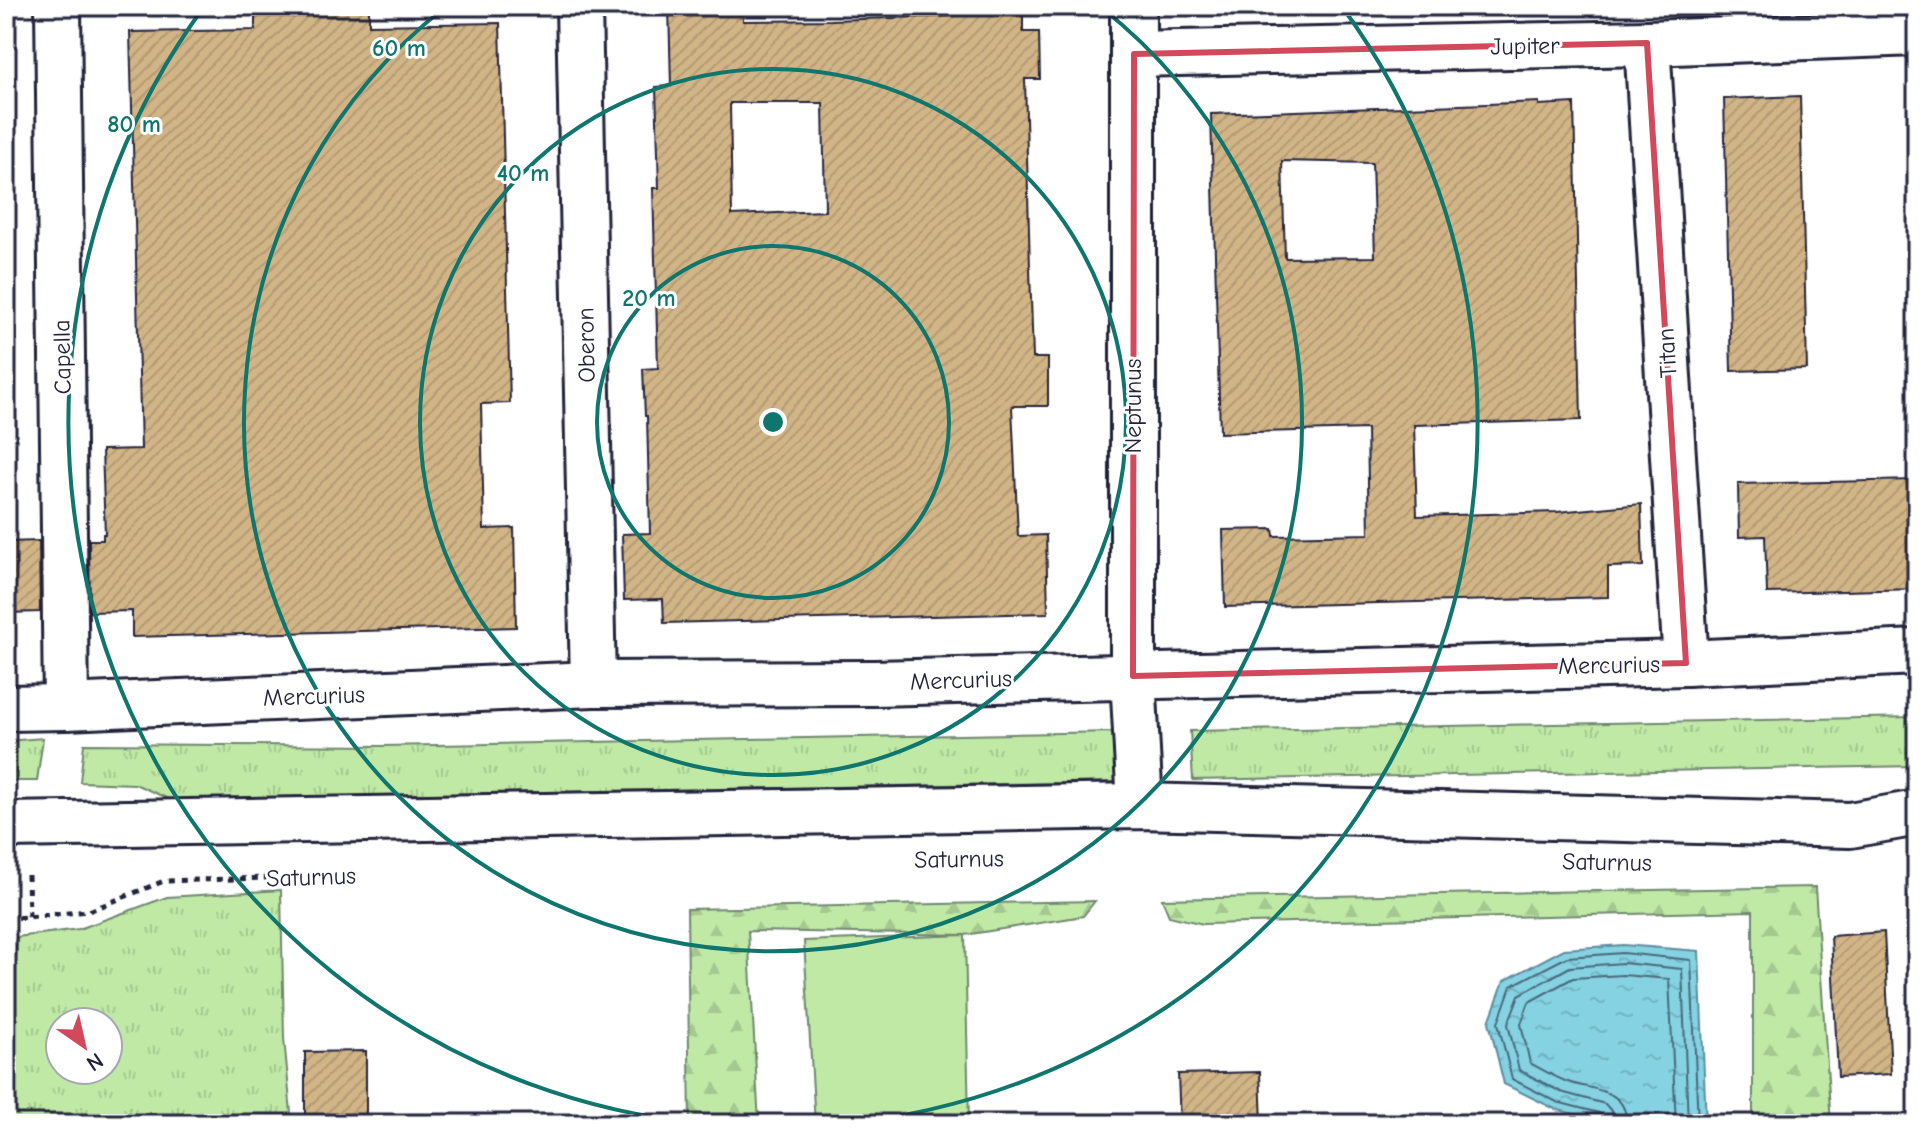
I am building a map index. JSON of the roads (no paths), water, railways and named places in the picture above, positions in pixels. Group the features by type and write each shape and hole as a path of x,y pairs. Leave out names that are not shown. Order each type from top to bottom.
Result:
{"street":[{"name":"Capella","path":"58,6 66,707"},
{"name":"Oberon","path":"579,6 593,684"},
{"name":"Neptunus","path":"1133,6 1133,676 1140,806"},
{"name":"Jupiter","path":"1134,54 1647,43 1917,33"},
{"name":"Titan","path":"1647,43 1686,663"},
{"name":"Mercurius","path":"6,708 593,684 874,683 1686,663 1917,652"},
{"name":"Saturnus","path":"1140,806 1850,825 1917,813"},
{"path":"6,825 1140,806"}],"water":[{"path":"1623,945 1699,951 1706,1124 1599,1124 1596,1120 1555,1109 1504,1084 1489,1022 1504,981 1564,949"}]}
